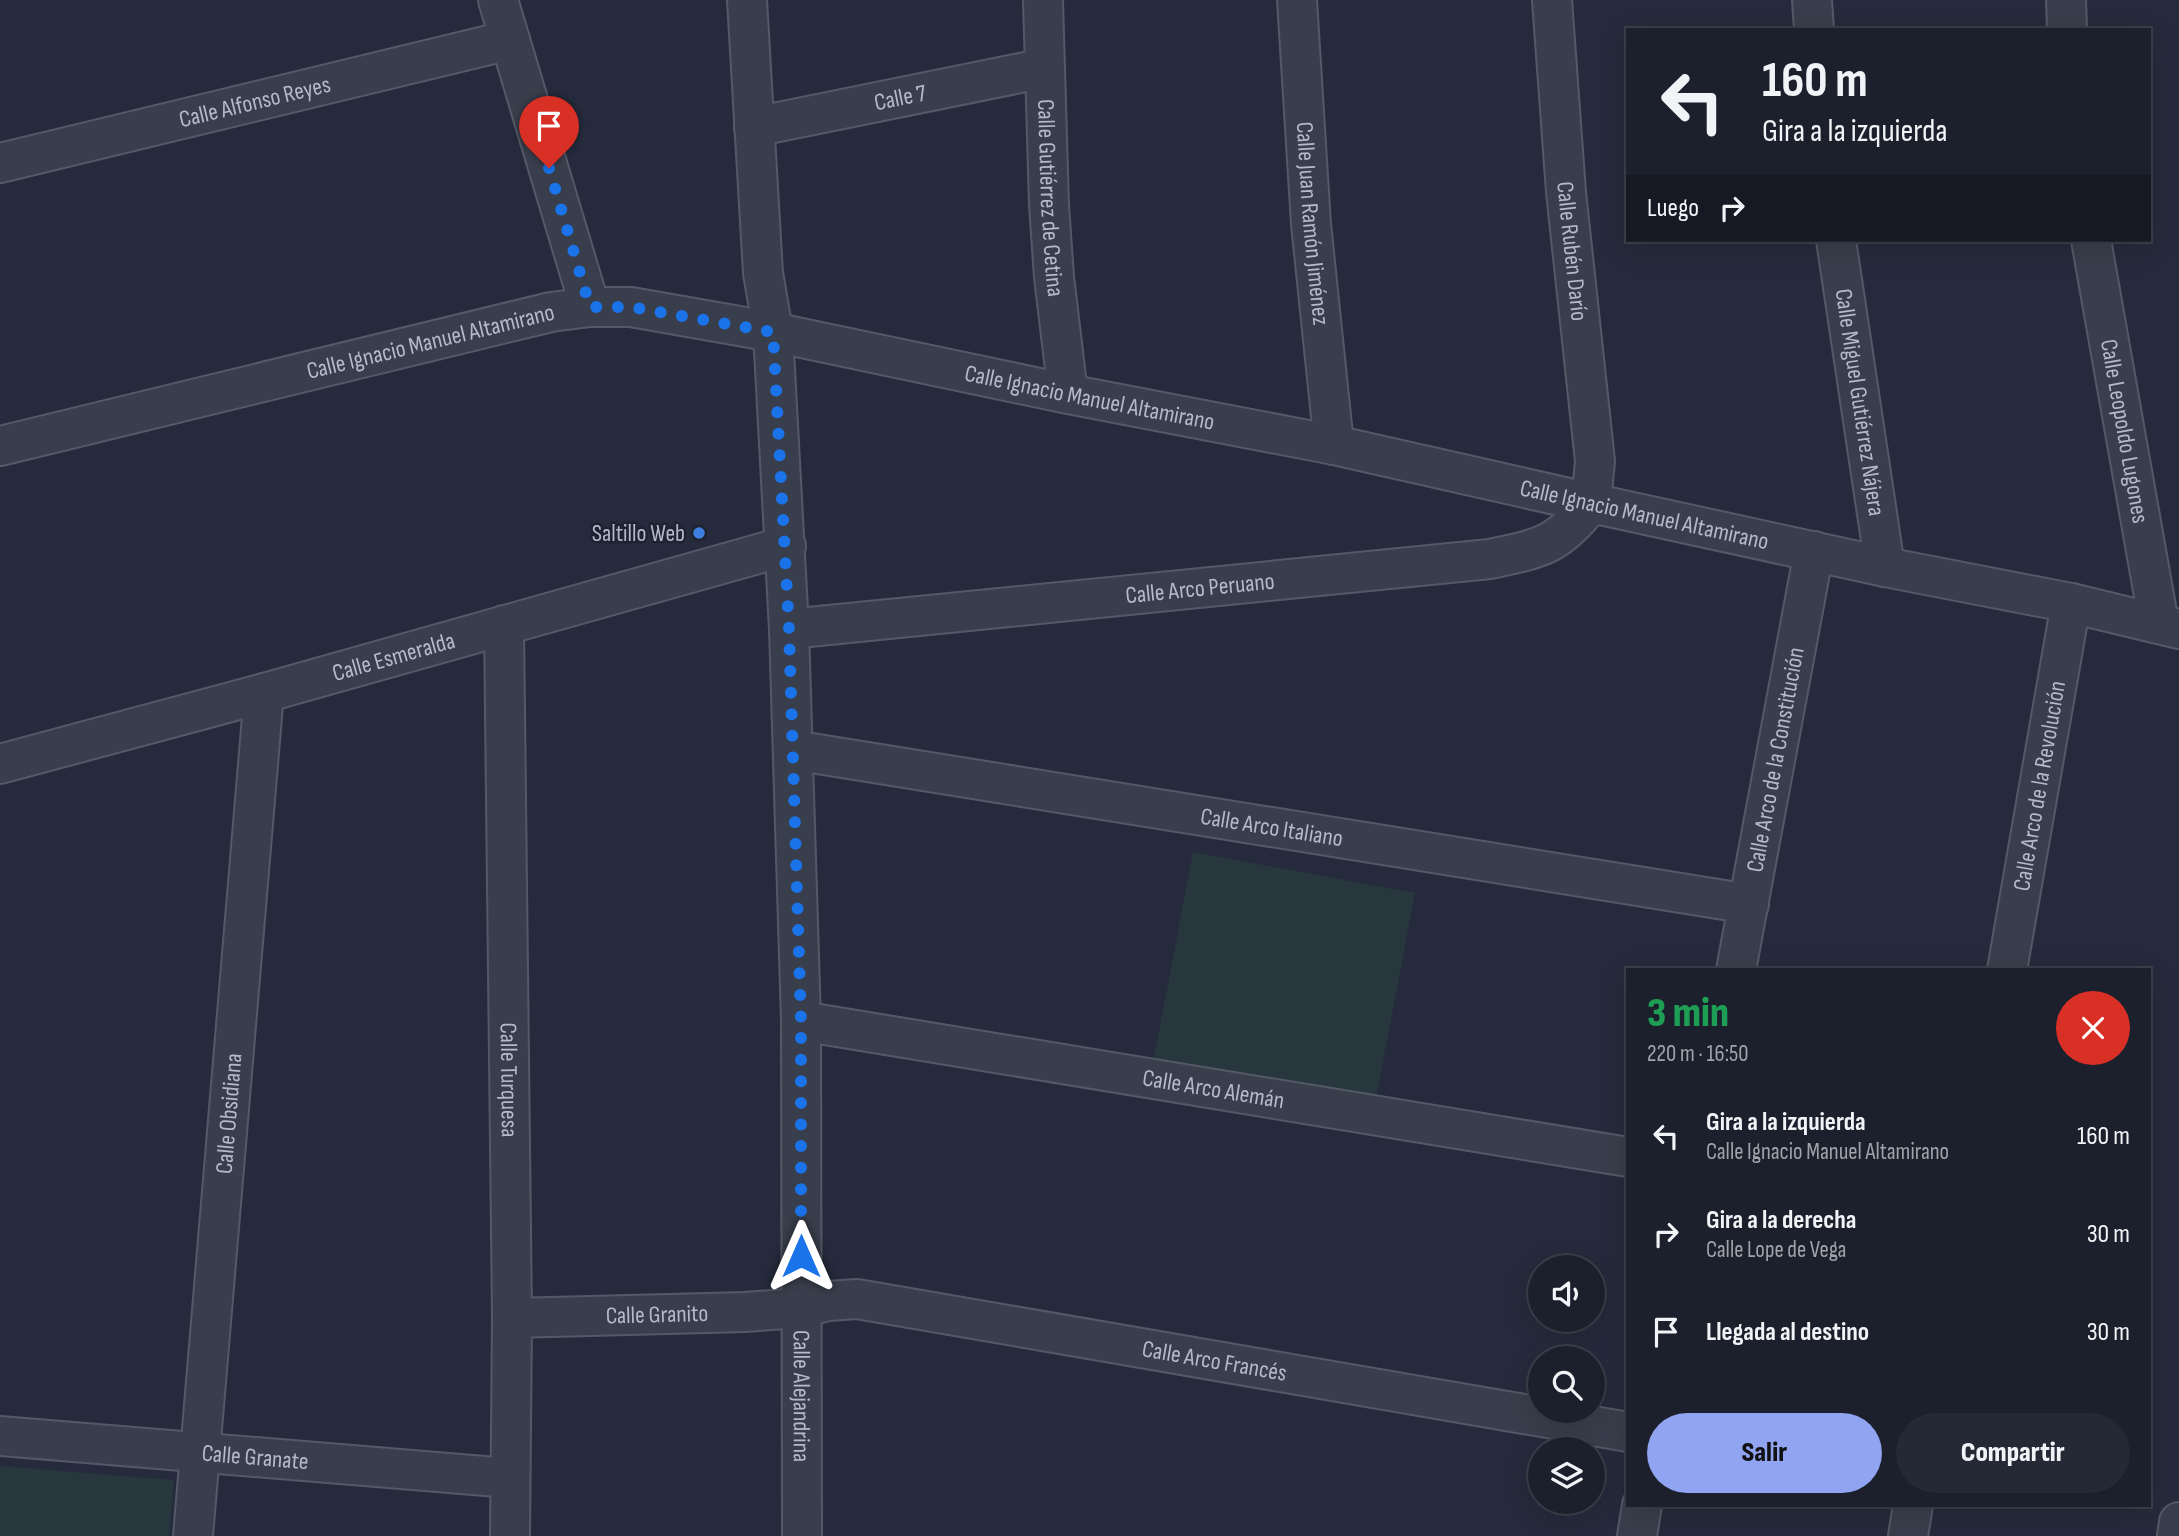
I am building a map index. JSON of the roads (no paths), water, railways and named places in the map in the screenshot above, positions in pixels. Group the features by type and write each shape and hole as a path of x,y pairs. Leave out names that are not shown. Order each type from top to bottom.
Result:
{"street":[{"path":"498,0 590,307"},
{"name":"Calle Alejandrina","path":"747,0 763,273 773,332 789,629 801,1021 802,1536"},
{"name":"Calle Gutiérrez de Cetina","path":"1042,0 1053,265 1068,394"},
{"name":"Calle Juan Ramón Jiménez","path":"1297,0 1311,224 1334,445"},
{"name":"Calle Rubén Darío","path":"1552,0 1566,192 1595,461 1591,503"},
{"path":"1812,0 1814,28"},
{"path":"2066,0 2067,28"},
{"name":"Calle Alfonso Reyes","path":"0,163 510,40"},
{"name":"Calle 7","path":"754,127 1045,68"},
{"name":"Calle Miguel Gutiérrez Nájera","path":"1836,242 1885,567"},
{"name":"Calle Leopoldo Lugones","path":"2091,242 2169,627"},
{"name":"Calle Ignacio Manuel Altamirano","path":"0,446 551,312 590,307 631,307 773,332 1068,394 1334,445 1885,567 2071,603 2169,627"},
{"name":"Calle Arco Peruano","path":"789,629 1490,559 1528,551 1552,542 1573,526 1591,503"},
{"name":"Calle Esmeralda","path":"0,764 786,547"},
{"name":"Calle Arco de la Constitución","path":"1736,968 1814,551"},
{"name":"Calle Arco de la Revolución","path":"2007,968 2071,603"},
{"name":"Calle Turquesa","path":"505,625 512,1318 510,1536"},
{"name":"Calle Obsidiana","path":"193,1536 264,693"},
{"name":"Calle Arco Italiano","path":"793,750 1749,904"},
{"name":"Calle Arco Alemán","path":"801,1021 1626,1157"},
{"name":"Calle Arco Francés","path":"801,1308 828,1301 857,1299 891,1304 1626,1432"},
{"name":"Calle Granito","path":"512,1318 801,1308"},
{"name":"Calle Granate","path":"0,1436 510,1478"},
{"path":"1637,1536 1642,1507"},
{"path":"1908,1536 1913,1507"},
{"path":"2177,1536 2179,1522"}],"place":[{"name":"Saltillo Web","path":"699,533"}]}
